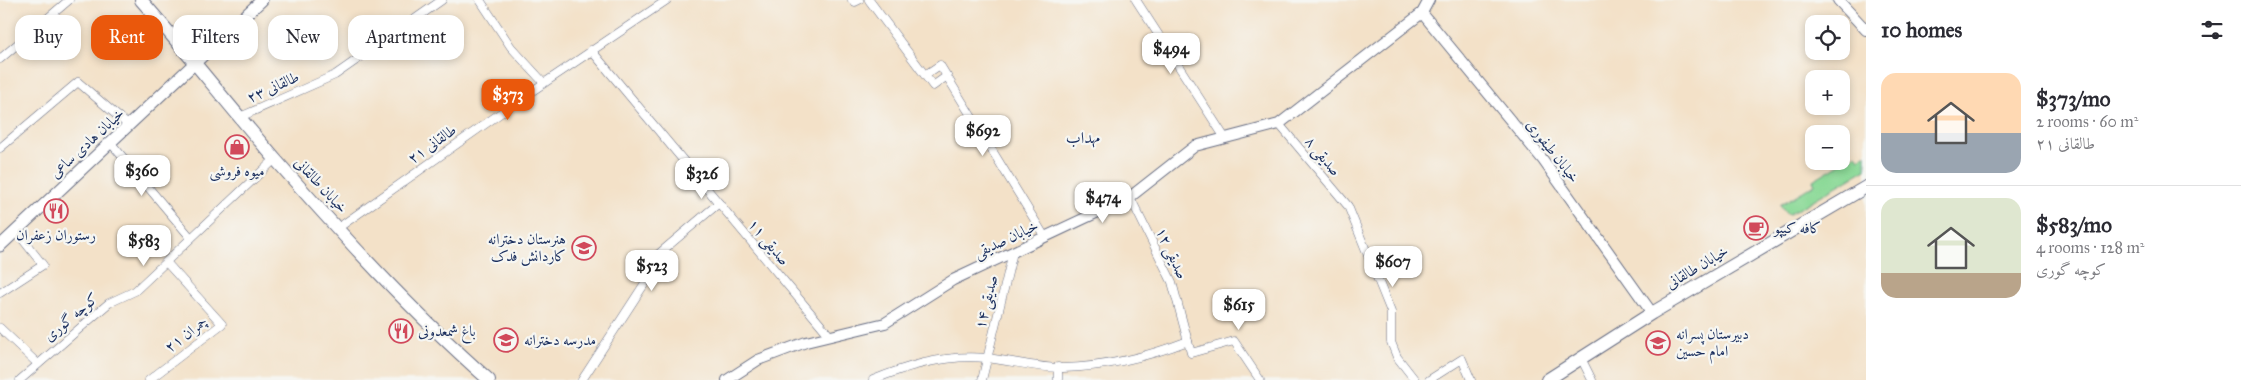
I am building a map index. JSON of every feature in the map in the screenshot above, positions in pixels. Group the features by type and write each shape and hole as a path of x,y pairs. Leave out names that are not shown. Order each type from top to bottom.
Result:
{"main road":[{"name":"خیابان طالقانی","path":"141,0 173,37"},
{"name":"خیابان هادی ساعی","path":"246,15 262,0"},
{"name":"خیابان طالقانی","path":"195,62 275,159 338,228 441,338 488,380"},
{"name":"خیابان هادی ساعی","path":"1,241 16,231 195,62"},
{"name":"خیابان طالقانی","path":"1547,380 1652,313 1866,186"}],"street":[{"path":"0,59 69,0"},
{"name":"طالقانی ۲۳","path":"240,117 335,75 442,0"},
{"path":"480,0 511,47 544,83"},
{"name":"طالقانی ۲۱","path":"338,228 591,50 667,0"},
{"path":"852,0 855,2 859,0"},
{"path":"869,0 933,86 947,76"},
{"path":"1136,0 1225,138"},
{"name":"خیابان صدیقی","path":"726,380 758,360 806,342 885,323 953,280 1130,197 1195,146 1278,124 1422,13 1429,0"},
{"path":"1838,0 1866,30"},
{"name":"خیابان طیفوری","path":"1422,13 1543,160 1652,313"},
{"name":"صدیقی ۱۱","path":"591,50 830,336"},
{"path":"925,75 940,65 1045,237"},
{"path":"0,148 78,82 128,125"},
{"name":"صدیقی ۸","path":"1278,124 1348,206 1391,312 1391,342 1397,358 1415,380"},
{"path":"110,142 191,238"},
{"name":"کوچه گوری","path":"20,380 109,303 135,291 275,159"},
{"name":"صدیقی ۱۲","path":"1130,197 1172,282 1191,352 1234,341 1260,380"},
{"path":"582,380 645,283 649,262 719,203"},
{"path":"0,293 43,265 16,231"},
{"name":"صدیقی ۱۴","path":"982,380 1013,252"},
{"name":"چمران ۲۱","path":"149,380 222,324 166,262"},
{"path":"0,328 38,364"},
{"path":"873,380 926,362 956,358 987,358 1058,368 1089,367 1123,362 1164,351 1188,341"},
{"path":"1581,358 1592,380"},
{"path":"1429,380 1462,359 1471,380"},
{"path":"1058,368 1058,380"}],"green space":[{"path":"1856,154 1859,159 1866,154 1866,169 1788,215 1780,205 1815,184 1813,180 1830,170 1850,170 1850,158"}],"place":[{"name":"میوه فروشی","path":"237,147"},
{"name":"رستوران زعفران","path":"56,211"},
{"name":"کافه کیپو","path":"1756,228"},
{"name":"هنرستان دخترانه کاردانش فدک","path":"584,248"},
{"name":"باغ شمعدونی","path":"401,331"},
{"name":"مدرسه دخترانه","path":"506,340"},
{"name":"دبیرستان پسرانه امام حسین","path":"1658,343"}],"district":[{"name":"مهداب","path":"1083,137"}]}
